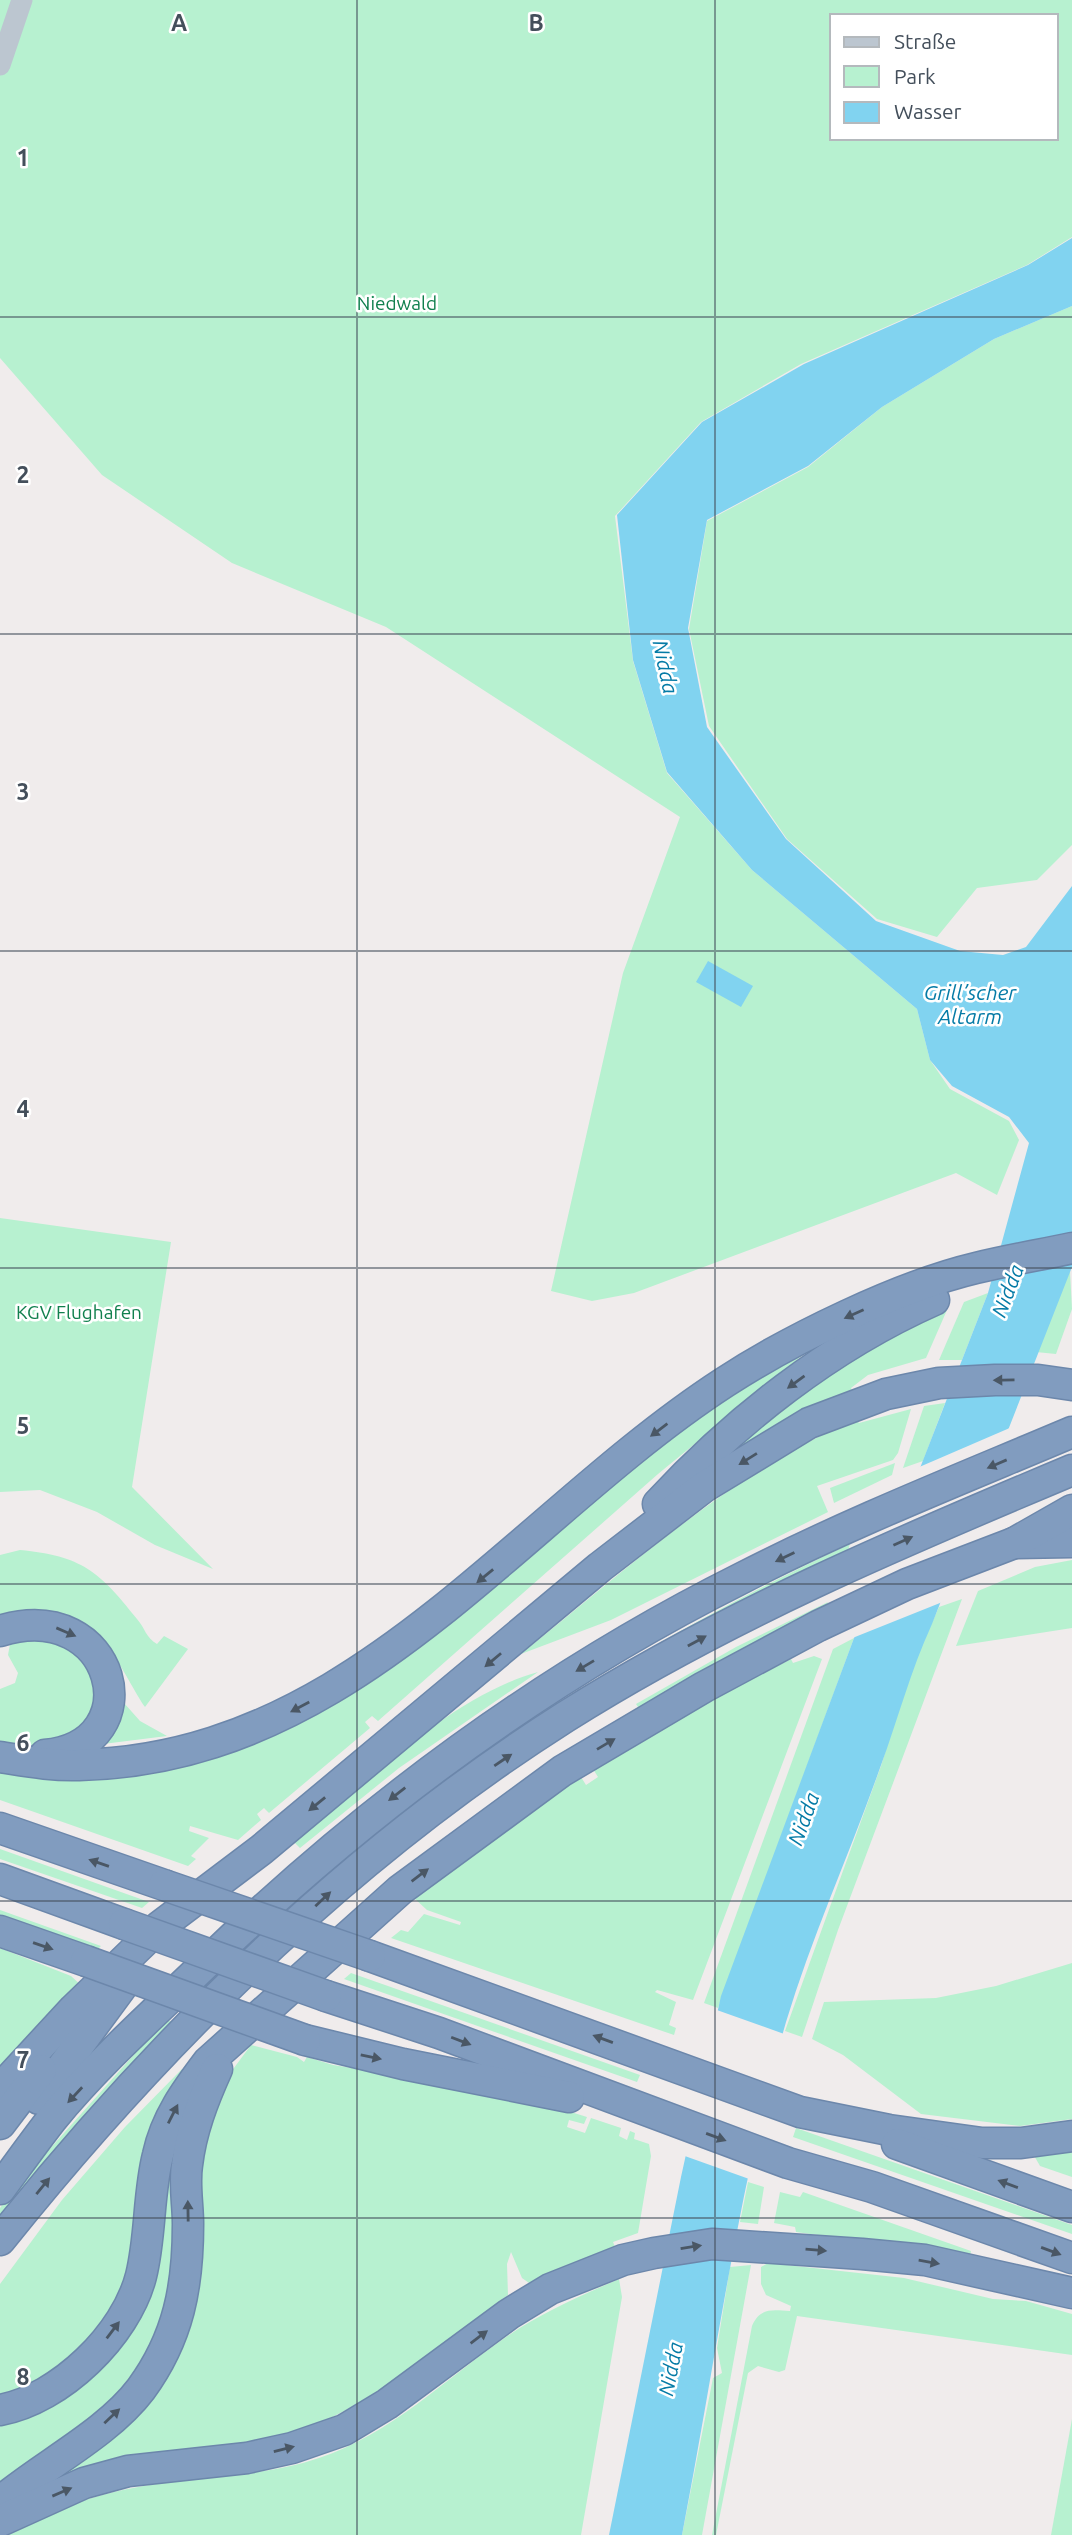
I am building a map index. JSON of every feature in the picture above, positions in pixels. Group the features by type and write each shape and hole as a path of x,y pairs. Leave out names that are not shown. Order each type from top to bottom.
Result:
{"highway":[{"path":"5,1758 50,1765 81,1765 145,1758 223,1739 291,1712 360,1672 421,1628 651,1436 725,1382 791,1344 1034,1257 1072,1248"},
{"path":"600,1567 682,1478 735,1430 832,1356 917,1298"},
{"path":"0,2090 74,2008 159,1927 261,1850 600,1567 704,1487 809,1423 886,1394 939,1383 1038,1380 1072,1385"},
{"path":"0,2189 52,2118 121,2045 262,1908 367,1818 449,1755 537,1695 635,1635 740,1578 846,1527 1066,1435"},
{"path":"0,2240 68,2155 238,1979 343,1881 416,1821 565,1717 730,1623 841,1568 1072,1470"},
{"path":"0,2410 37,2396 71,2376 118,2324 135,2296 141,2276 158,2155 167,2125 182,2095 208,2062 400,1890 562,1771 704,1686 818,1626 907,1584 1014,1543 1072,1510"},
{"path":"1014,1543 1072,1542"},
{"path":"0,1631 30,1625 55,1628 73,1634 98,1653 104,1663 108,1686 104,1716 97,1730 84,1744 72,1751 52,1755 5,1758"},
{"path":"0,1828 370,1956 1072,2207"},
{"path":"0,2124 69,2032 261,1850"},
{"path":"0,1879 327,1996 439,2033 788,2163 872,2187 1072,2259"},
{"path":"0,1931 305,2040 403,2064 652,2113"},
{"path":"0,2158 80,2039 134,1969"},
{"path":"0,2502 93,2434 139,2391 161,2357 186,2285 186,2168 192,2134 203,2099 219,2065 258,2016"},
{"path":"814,2116 982,2143 1021,2143 1072,2136"},
{"path":"0,2521 84,2483 128,2471 247,2458 292,2448 344,2430 387,2404 509,2314 550,2289 624,2260 712,2244 771,2247 925,2260 1072,2294"}],"street":[{"path":"0,65 22,0"}],"green space":[{"name":"Niedwald","path":"0,0 1072,0 1072,237 1027,265 801,364 701,422 615,516 633,661 667,773 752,870 917,1009 930,1060 950,1089 1009,1121 1019,1140 997,1195 956,1173 634,1293 592,1301 551,1291 623,973 680,817 386,627 232,563 102,475 0,358"},
{"path":"1072,306 1072,845 1037,880 977,888 937,937 877,919 787,839 709,726 689,629 707,521 808,467 882,407 994,339"},
{"name":"KGV Flughafen","path":"0,1218 171,1242 132,1487 213,1569 155,1545 97,1512 40,1490 0,1492"},
{"path":"1070,1271 1072,1309 1056,1354 1036,1352"},
{"path":"988,1293 962,1360 939,1360 964,1302"},
{"path":"947,1310 926,1358 868,1375 851,1388 853,1393 696,1478 760,1417 900,1327"},
{"path":"802,1347 804,1354 658,1474 378,1721 372,1716 365,1722 370,1728 269,1813 264,1808 257,1814 261,1820 238,1840 190,1826 189,1831 209,1838 191,1856 196,1859 188,1866 0,1800 0,1771 237,1743 622,1468"},
{"path":"945,1403 923,1461 903,1468 924,1406"},
{"path":"911,1409 898,1453 893,1460 817,1486 828,1512 611,1620 521,1654 681,1525 765,1467 856,1419 859,1423"},
{"path":"895,1463 892,1475 834,1503 830,1488"},
{"path":"850,1544 847,1553 344,1866 331,1868 453,1774 580,1690 713,1613"},
{"path":"20,1550 59,1557 87,1569 111,1589 153,1642 157,1644 164,1636 188,1649 145,1707 118,1661 96,1634 82,1624 67,1617 48,1615 0,1623 0,1555"},
{"path":"1072,1560 1072,1628 956,1646 978,1591 1035,1567"},
{"path":"962,1599 838,1930 802,2037 785,2031 881,1766 910,1672 939,1607"},
{"path":"828,1602 824,1610 640,1710 636,1704 736,1647"},
{"path":"19,1637 64,1642 91,1667 98,1693 83,1729 48,1746 0,1744 0,1689 15,1683 18,1673 8,1655 10,1644"},
{"path":"854,1638 718,2008 704,2003 833,1649"},
{"path":"814,1656 822,1659 693,2000 657,1990 655,1992 676,2002 669,2025 676,2028 674,2035 391,1938 401,1930 408,1932 424,1914 460,1925 461,1922 427,1910 414,1898 511,1824 581,1777 586,1785 598,1777 593,1769 703,1704 791,1659 793,1663"},
{"path":"538,1672 399,1768 300,1848 294,1842 409,1744 441,1721 505,1684"},
{"path":"116,1694 140,1721 167,1736 95,1745"},
{"path":"0,1849 149,1902 142,1908 0,1859"},
{"path":"0,1910 101,1946 94,1953 0,1920"},
{"path":"0,1948 71,1976 84,1988 0,2079"},
{"path":"1072,1963 1072,2119 1020,2126 921,2114 843,2055 812,2039 824,2002 936,1998 996,1986"},
{"path":"351,1973 640,2075 637,2082 344,1979"},
{"path":"165,2020 174,2022 0,2221 0,2208 22,2180"},
{"path":"251,2045 297,2057 304,2062 307,2057 333,2065 513,2094 587,2117 584,2124 569,2120 567,2127 585,2133 591,2118 621,2128 619,2136 627,2140 630,2131 635,2133 634,2139 649,2144 651,2156 638,2233 613,2242 615,2247 529,2283 522,2278 511,2252 507,2264 508,2295 400,2376 344,2411 314,2426 282,2439 56,2480 156,2385 197,2162 225,2080"},
{"path":"182,2069 184,2072 156,2191 130,2270 112,2306 90,2339 56,2373 0,2398 0,2284 62,2200 125,2127"},
{"path":"180,2117 175,2293 144,2373 0,2498 0,2422 117,2348"},
{"path":"796,2128 1072,2225 1072,2234 793,2137"},
{"path":"1072,2147 1072,2177 1040,2166 1032,2152"},
{"path":"748,2182 764,2187 758,2224 740,2222"},
{"path":"780,2192 800,2197 803,2192 971,2251 970,2256 796,2232 795,2227 774,2223"},
{"path":"768,2263 904,2278 993,2299 1026,2301 1072,2314 1072,2355 797,2316 785,2370 779,2372 758,2366 748,2373 716,2535 712,2535 752,2326 763,2313 773,2310 790,2311 791,2306 766,2295 761,2284 761,2267"},
{"path":"751,2265 702,2535 682,2535 713,2378 722,2373 717,2348 730,2267"},
{"path":"619,2279 622,2297 581,2535 0,2535 57,2510 114,2492 279,2468 345,2448 393,2421 519,2328 561,2305"},
{"path":"1072,2419 1072,2535 1051,2535"}],"water":[{"path":"1072,238 1072,306 994,339 882,407 808,466 707,520 688,628 707,727 786,839 876,921 960,951 1003,955 1026,947 1072,886 1072,1267 917,1660 786,2022 754,2149 728,2277 682,2535 609,2535 681,2177 721,1996 854,1638 988,1293 1029,1143 1009,1117 952,1086 930,1060 917,1009 752,870 667,772 633,660 617,515 702,422 804,364 1028,265"},
{"path":"708,961 753,986 741,1007 696,982"}],"pier":[{"path":"1012,1427 945,1601 850,1639 917,1468"},
{"path":"714,2009 787,2035 752,2180 682,2155"}],"water label":[{"name":"Nidda","path":"665,667"},
{"name":"Grill’scher Altarm","path":"970,1005"},
{"name":"Nidda","path":"1008,1291"},
{"name":"Nidda","path":"804,1819"},
{"name":"Nidda","path":"671,2369"}]}
